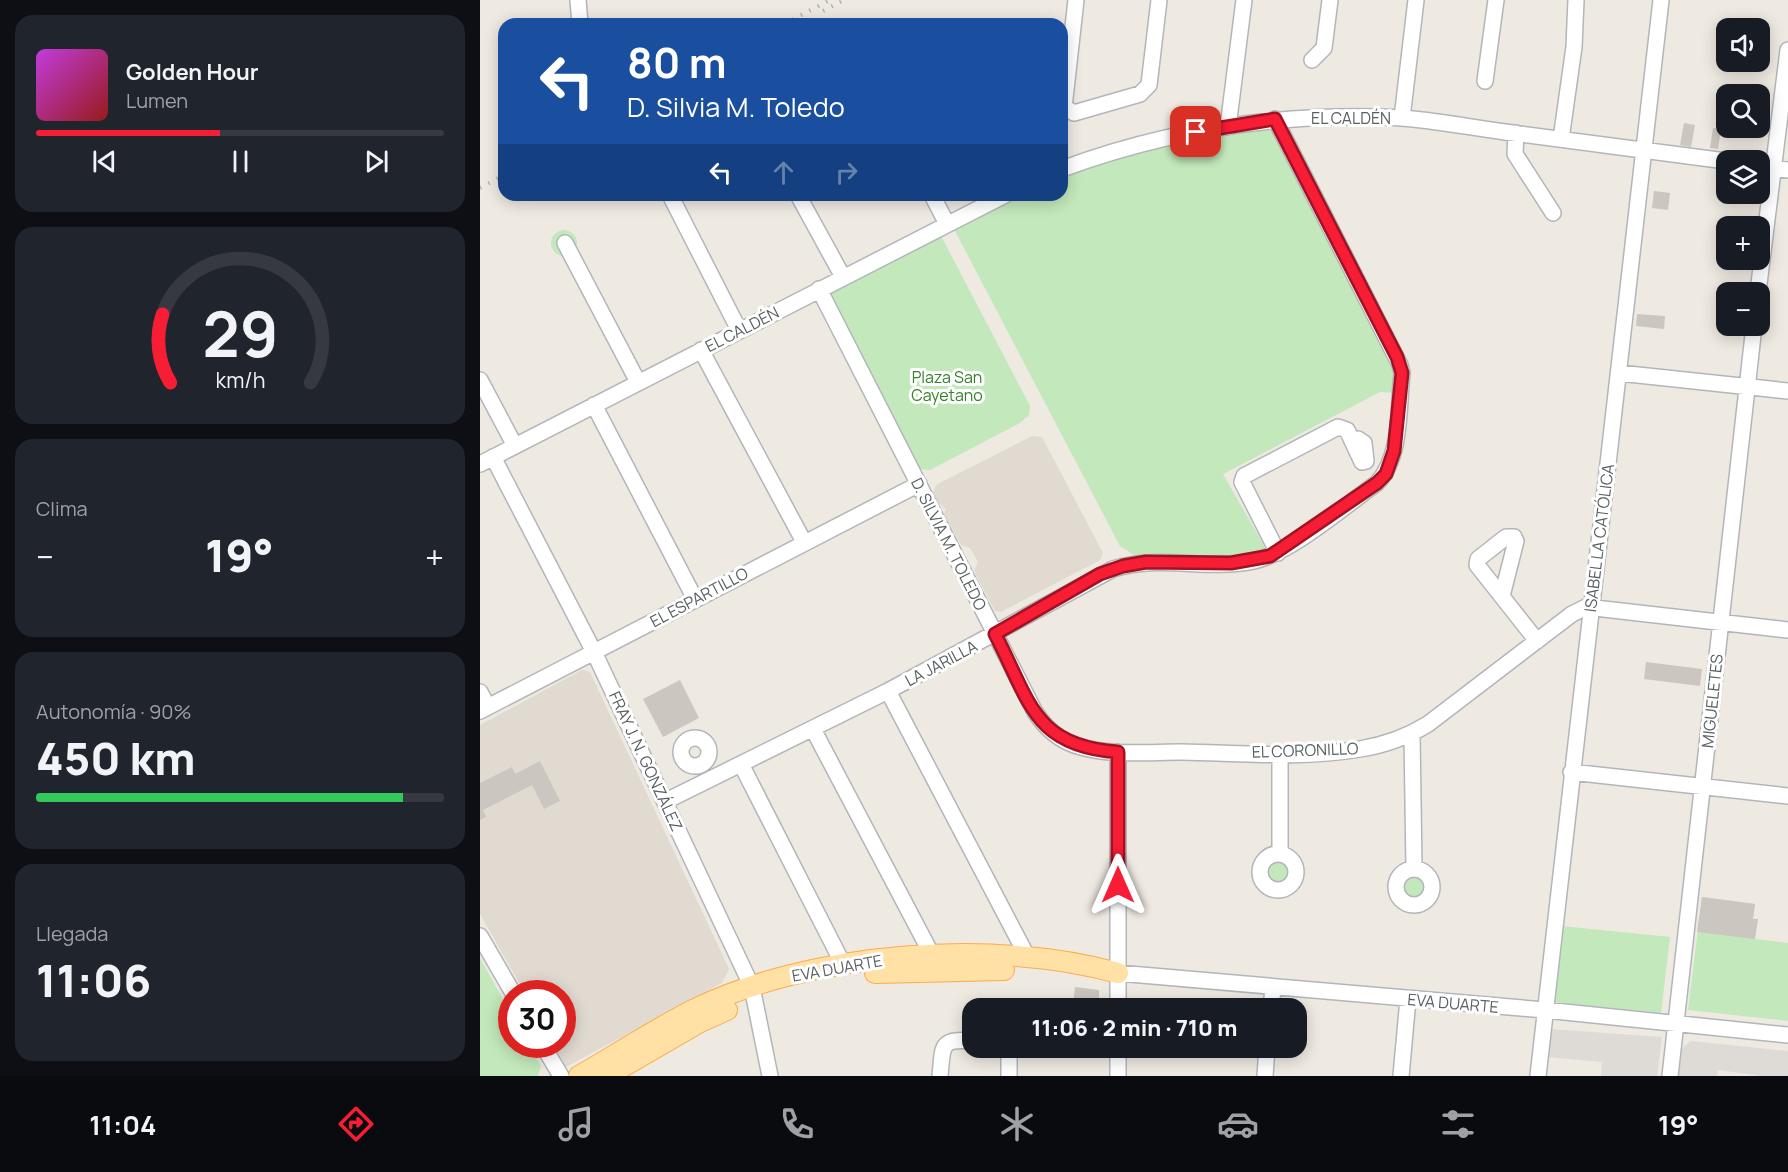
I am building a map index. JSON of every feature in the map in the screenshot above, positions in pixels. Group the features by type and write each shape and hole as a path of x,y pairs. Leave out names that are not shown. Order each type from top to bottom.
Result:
{"main road":[{"name":"EVA DUARTE","path":"579,1076 694,1010 843,964 932,955 1028,958 1087,965 1118,973"},
{"name":"EVA DUARTE","path":"607,1076 754,993 824,980 890,972 987,970 1083,976 1118,973"}],"street":[{"path":"578,0 580,18"},
{"path":"1068,71 1076,0"},
{"path":"1068,110 1074,114 1140,94 1149,85 1159,0"},
{"path":"1228,127 1244,0"},
{"path":"1312,60 1324,48 1330,0"},
{"path":"1402,118 1416,0"},
{"path":"1485,81 1496,0"},
{"path":"1561,140 1574,46 1576,0"},
{"name":"ISABEL LA CATÓLICA","path":"1538,1076 1661,0"},
{"path":"1759,282 1788,50"},
{"name":"EL CALDÉN","path":"1068,167 1137,144 1275,119 1402,118 1716,160"},
{"name":"LA JARILLA","path":"666,801 888,691 1100,574 1123,566 1146,562 1252,561 1278,552 1377,483 1386,474 1394,451 1402,373 1397,357 1275,119"},
{"path":"1516,134 1515,154 1553,213"},
{"path":"673,201 739,330"},
{"path":"801,201 843,277"},
{"path":"935,201 948,224"},
{"name":"EL CALDÉN","path":"487,460 993,201"},
{"path":"564,243 638,382"},
{"name":"D. SILVIA M. TOLEDO","path":"819,289 1035,712 1051,732 1080,747 1118,752"},
{"name":"MIGUELETES","path":"1670,1076 1753,336"},
{"path":"701,350 804,542"},
{"path":"1619,374 1788,391"},
{"path":"480,380 515,446"},
{"path":"594,405 695,598"},
{"path":"1278,552 1242,482 1244,476 1338,427 1347,430 1352,441"},
{"name":"FRAY J. N. GONZÁLEZ","path":"487,460 594,652 666,801 754,993 770,1076"},
{"name":"EL ESPARTILLO","path":"484,709 919,484"},
{"path":"1502,596 1537,641"},
{"path":"1591,607 1788,630"},
{"name":"EL CORONILLO","path":"1118,752 1280,753 1360,749 1413,734 1579,609 1591,607"},
{"path":"1558,625 1569,625 1580,630 1587,639"},
{"path":"888,691 1028,958"},
{"path":"480,692 484,709"},
{"path":"813,729 932,955"},
{"path":"1413,734 1414,869"},
{"path":"1118,752 1118,998"},
{"path":"1280,753 1280,854"},
{"path":"741,764 843,964"},
{"path":"701,765 709,780"},
{"path":"1571,772 1788,796"},
{"path":"480,936 505,980"},
{"name":"EVA DUARTE","path":"1118,973 1545,1010 1788,1035"},
{"path":"1272,998 1273,988"},
{"path":"1401,1076 1408,999"},
{"path":"940,1076 943,1048 953,1039 962,1040"},
{"path":"550,1058 561,1076"},
{"path":"1009,1058 1009,1076"},
{"path":"1118,1058 1118,1076"},
{"path":"1264,1076 1266,1058"}],"shaded area":[{"path":"1032,436 1042,437 1103,553 1100,560 1001,612 995,611 974,571 978,562 970,548 961,545 944,514 946,509 937,502 933,493 936,485"},
{"path":"582,670 590,672 729,969 722,983 566,1067 561,1058 576,1058 576,980 518,980 480,914 480,725"},
{"path":"1550,1029 1662,1037 1657,1076 1601,1076 1602,1062 1547,1057"},
{"path":"1691,1041 1788,1051 1788,1076 1762,1076 1718,1070 1717,1076 1677,1076 1680,1050"}],"green space":[{"path":"1265,128 1275,132 1395,364 1397,393 1380,392 1223,474 1267,551 1240,558 1137,557 1120,546 954,229 1009,201 1068,201 1068,174 1162,148"},
{"path":"564,230 573,234 577,243 573,252 564,256 555,252 551,243 555,234"},
{"name":"Plaza San Cayetano","path":"940,234 1030,406 1029,415 1020,423 930,470 921,469 913,461 828,295 832,289"},
{"path":"1277,862 1285,866 1289,874 1285,882 1277,886 1269,882 1265,874 1269,866"},
{"path":"1413,876 1418,877 1424,883 1424,893 1418,899 1413,900 1408,899 1402,893 1401,888 1402,883 1408,877"},
{"path":"1702,897 1755,904 1753,919 1758,919 1755,939 1788,943 1788,1021 1688,1010"},
{"path":"1561,926 1670,937 1661,1013 1553,1002"},
{"path":"480,958 498,991 498,1058 536,1058 541,1066 538,1076 480,1076"}],"building":[{"path":"1684,123 1695,125 1691,147 1680,145"},
{"path":"1713,128 1716,128 1716,138 1720,138 1718,149 1710,148"},
{"path":"1654,191 1670,193 1668,210 1652,208"},
{"path":"1637,314 1665,316 1664,329 1636,326"},
{"path":"1646,662 1702,669 1700,686 1644,679"},
{"path":"680,680 699,718 663,737 643,699"},
{"path":"540,761 560,801 544,809 532,785 483,810 486,817 480,820 480,783 512,767 515,774"},
{"path":"1702,897 1755,904 1753,919 1758,919 1755,939 1697,932"},
{"path":"1075,987 1099,990 1099,998 1074,998"}],"railway":[{"path":"796,18 830,0"},
{"path":"823,11 844,0"},
{"path":"480,188 498,178"}],"route":[{"path":"1118,885 1118,752 1080,747 1062,740 1051,732 1035,712 995,634 1100,574 1123,566 1146,562 1231,563 1270,556 1377,483 1386,474 1394,451 1402,373 1397,357 1275,119 1196,132"}]}
